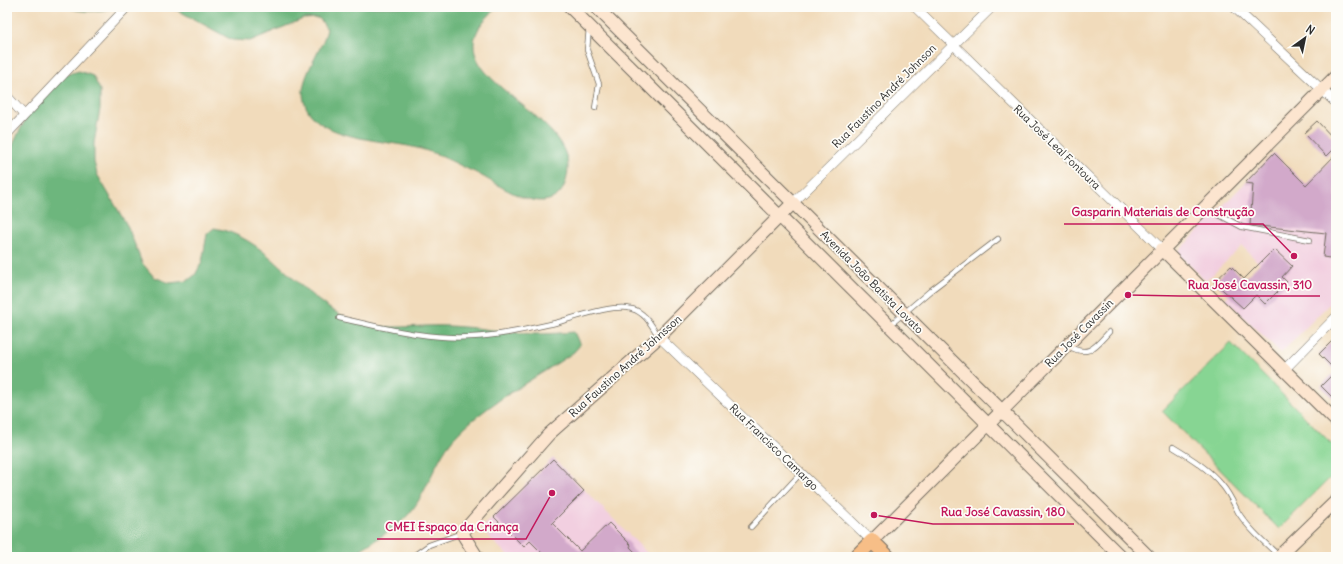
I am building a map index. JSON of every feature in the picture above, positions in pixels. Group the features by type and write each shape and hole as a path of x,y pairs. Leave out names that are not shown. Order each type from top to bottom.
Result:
{"main road":[{"name":"Rua José Cavassin","path":"856,557 872,541"},
{"name":"Rua Francisco Camargo","path":"872,541 888,557"}],"street":[{"path":"7,134 127,7"},
{"name":"Avenida João Batista Lovato","path":"570,7 1121,557"},
{"name":"Avenida João Batista Lovato","path":"596,7 1149,557"},
{"name":"Rua José Leal Fontoura","path":"915,7 1336,421"},
{"name":"Rua Faustino André Johnson","path":"793,203 992,7"},
{"path":"1234,7 1336,103"},
{"name":"Rua José Cavassin","path":"872,541 1336,76"},
{"path":"7,96 24,115"},
{"name":"Rua Faustino André Johnsson","path":"462,533 549,434 659,337 793,203"},
{"path":"1284,370 1336,317"},
{"name":"Rua Francisco Camargo","path":"659,337 872,541"},
{"path":"946,382 960,368"},
{"path":"1279,557 1336,501"},
{"path":"462,533 477,557"}],"lane":[{"path":"589,26 587,50 599,84 595,108"},
{"path":"1204,208 1242,227 1310,240"},
{"path":"889,326 903,313 998,239"},
{"path":"339,318 416,335 471,337 525,329 603,310 623,308 633,309 646,317 659,337"},
{"path":"1066,346 1078,352 1092,350 1109,332"},
{"path":"1174,447 1198,463 1222,485 1233,500 1238,512 1260,539 1279,557"},
{"path":"752,527 801,473"},
{"path":"412,557 429,545 462,533"}],"shaded area":[{"path":"1274,153 1306,185 1336,253 1336,297 1281,353 1225,299 1260,264 1242,246 1206,281 1177,253"},
{"path":"553,458 651,557 509,557 481,529"}],"green space":[{"path":"66,7 119,7 99,11 80,11"},
{"path":"164,7 497,7 478,30 474,48 481,65 494,81 550,130 563,148 568,167 567,178 564,186 558,195 549,200 538,201 526,198 501,187 479,174 430,152 403,145 349,135 332,129 317,121 307,109 303,94 306,78 325,37 327,29 319,18 303,19 250,41 232,40 179,11"},
{"path":"79,71 93,76 100,90 100,109 94,143 94,162 97,174 128,227 142,263 154,277 170,283 187,281 195,275 202,262 207,234 214,228 231,233 247,241 262,251 317,300 332,310 362,323 390,327 461,327 535,334 574,332 580,345 574,352 495,403 465,427 446,448 416,505 409,514 388,532 350,557 7,557 7,159 29,114 43,93 61,76"},
{"path":"1231,343 1336,448 1336,472 1279,529 1162,411"}],"building":[{"path":"1317,121 1336,141 1336,146 1326,156 1304,133"},
{"path":"1274,153 1306,185 1336,154 1336,259 1323,257 1326,233 1250,225 1253,184 1245,183"},
{"path":"1274,249 1292,266 1282,277 1287,282 1265,304 1256,295 1243,308 1214,282 1231,266 1244,279"},
{"path":"1336,337 1336,371 1319,354"},
{"path":"1336,371 1336,401 1321,386"},
{"path":"553,459 584,491 552,523 580,551 609,523 631,545 630,547 640,557 546,557 530,541 524,547 494,517"}],"place":[{"name":"Gasparin Materiais de Construção","path":"1294,256"},
{"name":"Rua José Cavassin, 310","path":"1128,295"},
{"name":"CMEI Espaço da Criança","path":"552,493"},
{"name":"Rua José Cavassin, 180","path":"874,515"}]}
